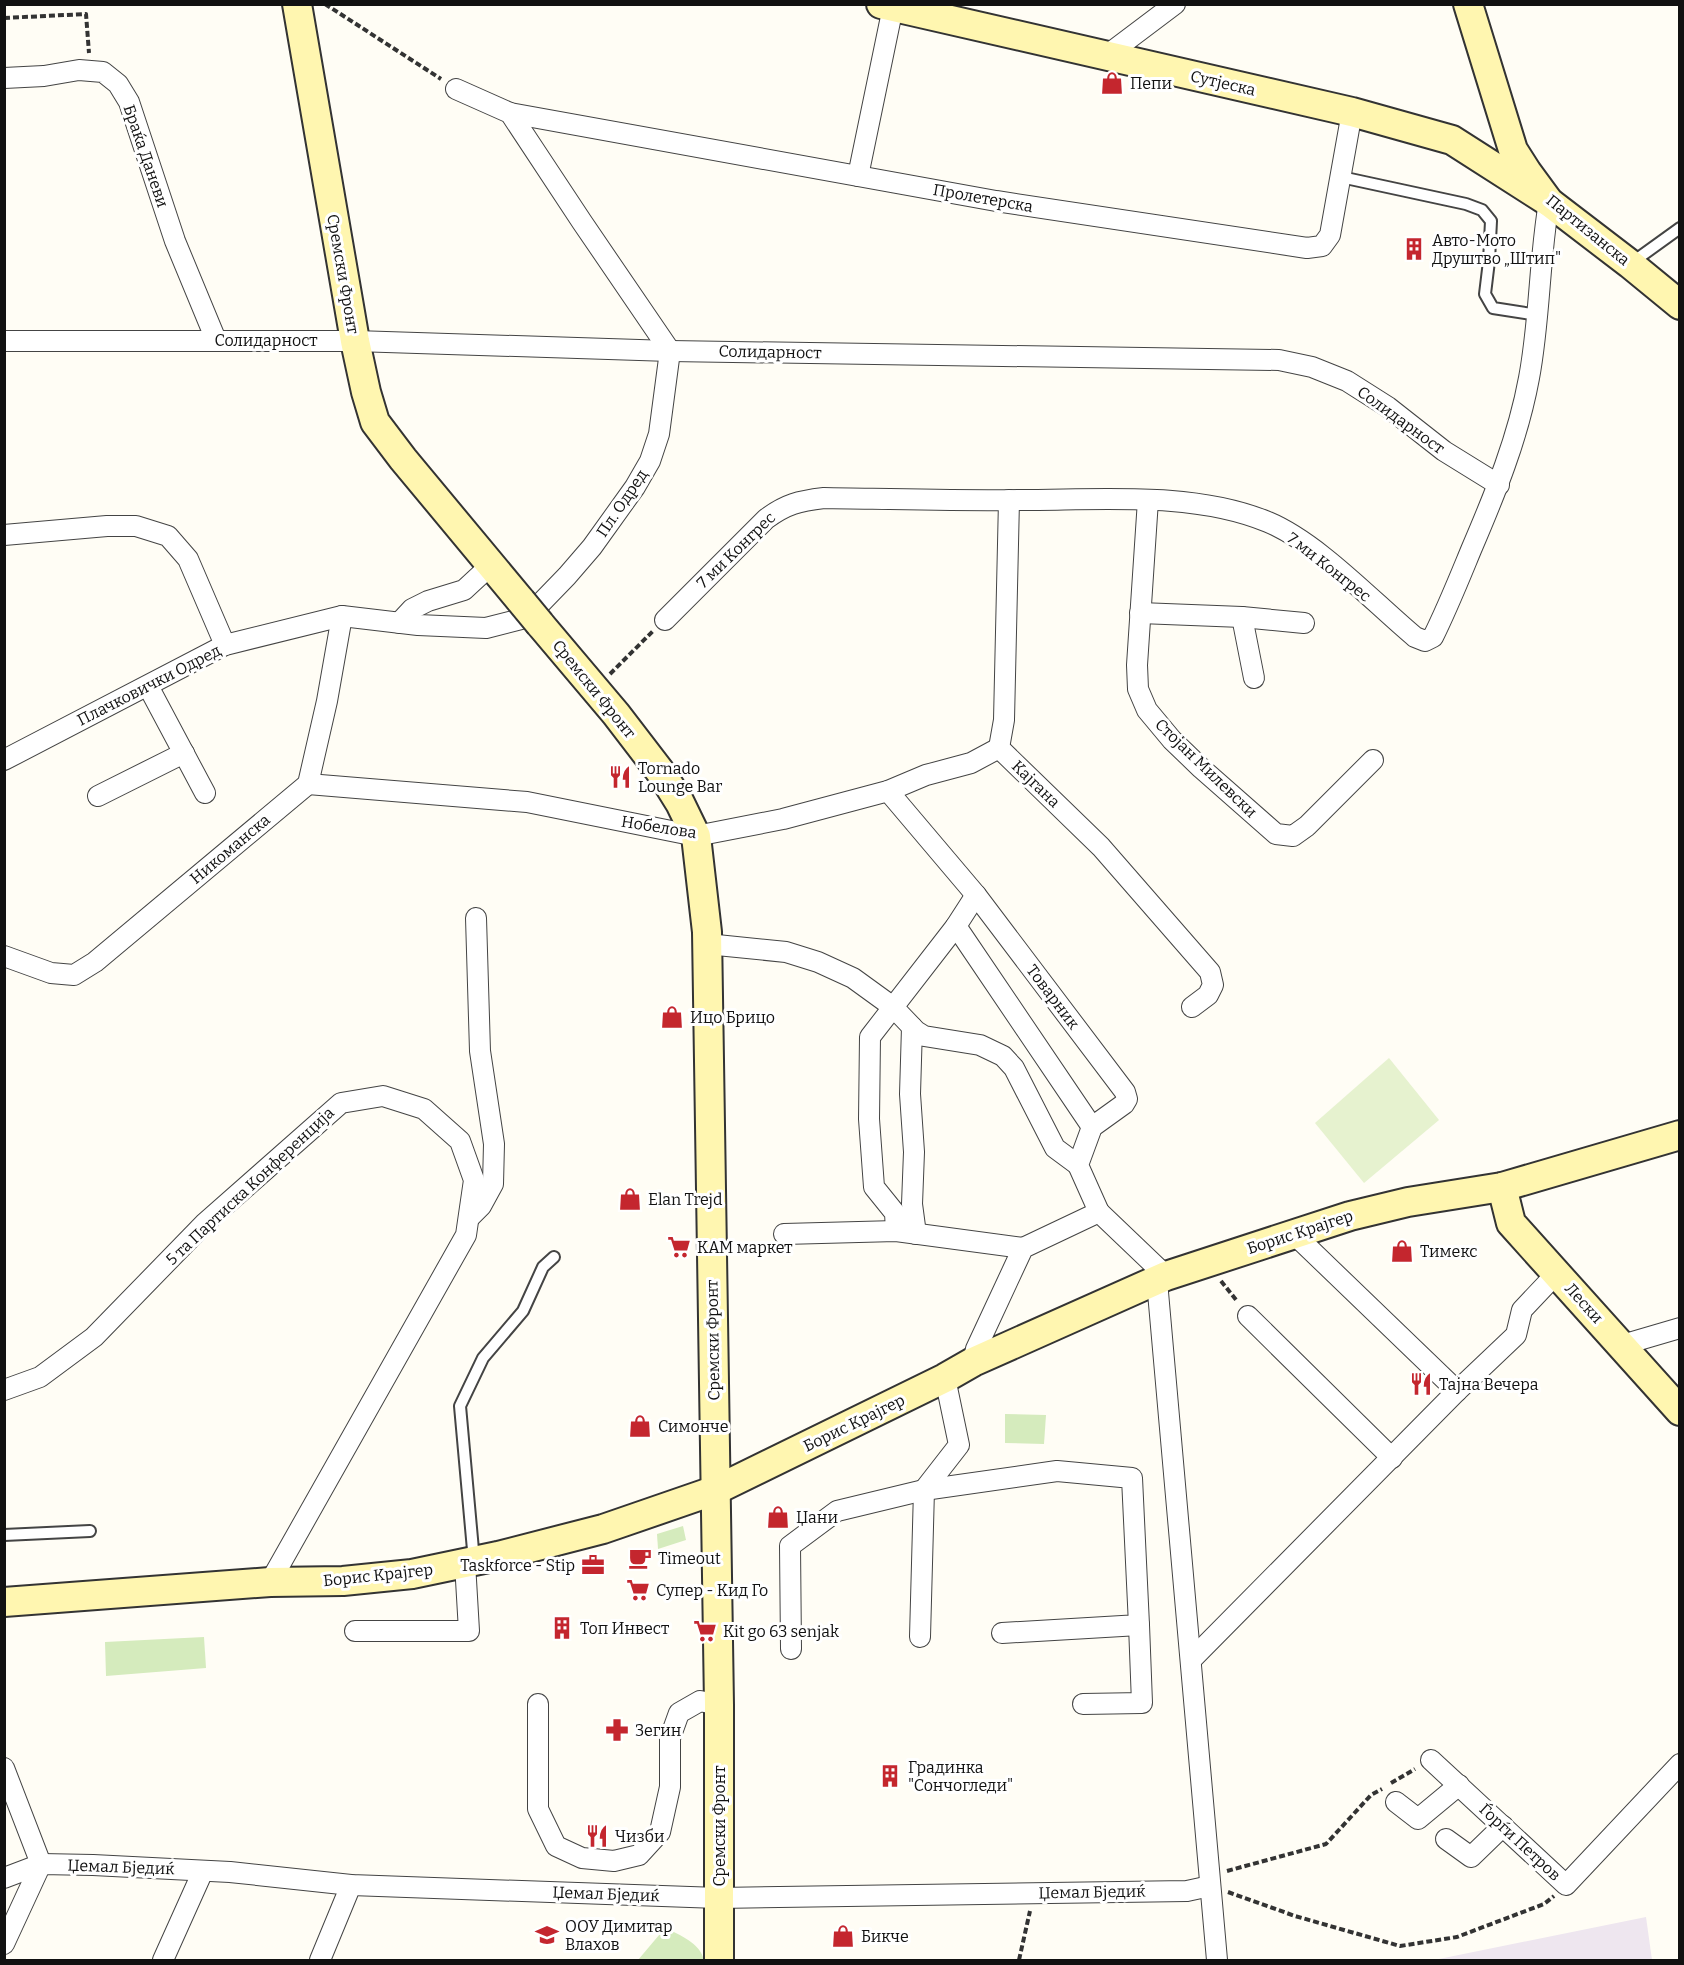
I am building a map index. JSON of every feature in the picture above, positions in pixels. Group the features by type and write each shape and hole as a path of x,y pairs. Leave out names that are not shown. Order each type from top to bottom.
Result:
{"street":[{"name":"Сремски Фронт","path":"297,4 355,341 375,422 662,774 680,803 696,836 707,944 719,1705 719,1960"},
{"path":"1106,56 1174,4"},
{"name":"Партизанска","path":"1468,4 1514,150 1527,172 1549,202 1630,264 1680,306"},
{"path":"858,176 887,6"},
{"name":"Сутјеска","path":"887,6 1352,112 1452,141 1549,202"},
{"name":"Браќа Даневи","path":"4,78 44,76 79,70 103,72 118,84 129,102 175,241 216,340"},
{"name":"Пролетерска","path":"456,89 510,113 996,201 1307,248 1322,246 1330,235 1352,112"},
{"path":"510,113 670,351"},
{"path":"1476,155 1498,136 1504,121"},
{"name":"7 ми Конгрес","path":"665,620 766,519 782,506 801,500 824,498 1148,500 1230,508 1270,523 1305,544 1414,637 1425,641 1433,637 1443,617 1499,485 1513,444 1529,378 1538,315 1543,238 1549,202"},
{"name":"Солидарност","path":"4,341 355,341 670,351 1279,360 1312,367 1347,381 1388,407 1443,451 1499,485"},
{"name":"Пл. Одред","path":"567,576 614,518 650,461 659,434 670,351"},
{"name":"Кајгана","path":"1009,500 1004,720 999,748 1101,847 1210,972 1213,985 1208,995 1192,1007"},
{"name":"Стојан Милевски","path":"1148,500 1137,665 1138,689 1147,710 1194,761 1276,834 1293,836 1307,826 1373,760"},
{"path":"4,535 107,526 136,526 168,536 188,559 225,645"},
{"path":"399,623 412,609 428,601 464,590 491,565"},
{"name":"Плачковички Одред","path":"4,759 225,645 342,616 399,623 486,628 521,619 536,608 567,576"},
{"path":"1140,613 1242,617 1304,623"},
{"path":"308,784 327,702 342,616"},
{"path":"1242,617 1254,678"},
{"path":"148,686 205,793"},
{"name":"Нобелова","path":"308,784 527,802 696,836 783,819 888,791 926,775 971,763 999,748"},
{"path":"98,796 184,753"},
{"name":"Никоманска","path":"4,956 51,973 74,975 95,962 308,784"},
{"name":"Товарник","path":"888,791 976,895 1125,1092 1127,1099 1124,1104 1092,1127"},
{"path":"896,1231 896,1213 874,1187 869,1119 870,1037 956,926 976,895"},
{"path":"469,1219 481,1206 493,1184 494,1144 480,1051 476,918"},
{"path":"956,926 1092,1127 1078,1165"},
{"path":"707,944 786,952 818,962 853,978 893,1007 924,1036 980,1045 1003,1056 1014,1068 1055,1148 1078,1165 1095,1204 1161,1278 1216,1960"},
{"path":"912,1027 909,1094 914,1152 912,1204 916,1234"},
{"name":"5 та Партиска Конференција","path":"4,1390 40,1377 94,1337 205,1223 341,1103 383,1096 424,1109 460,1141 474,1180 466,1235 270,1582"},
{"name":"Борис Крајгер","path":"4,1602 270,1582 343,1581 401,1575 470,1562 603,1528 716,1490 945,1378 973,1362 1161,1278 1350,1216 1408,1202 1504,1187 1680,1135"},
{"path":"1440,1198 1475,1206 1516,1228 1519,1224 1523,1200 1533,1188 1560,1172"},
{"name":"Лески","path":"1504,1187 1516,1228 1680,1411"},
{"path":"784,1233 896,1231 1023,1248 1077,1223 1095,1204"},
{"path":"1294,1234 1457,1391"},
{"path":"973,1362 976,1349 1023,1248"},
{"path":"1191,1660 1457,1391 1516,1335 1522,1310 1557,1273"},
{"path":"1248,1317 1392,1458"},
{"path":"1622,1345 1680,1328"},
{"path":"920,1637 924,1490 959,1445 945,1378"},
{"path":"791,1649 790,1546 837,1511 924,1490 1058,1471 1132,1478 1142,1703 1083,1704"},
{"path":"355,1631 469,1631 470,1562"},
{"path":"1002,1633 1139,1625"},
{"path":"538,1704 538,1809 556,1846 582,1858 614,1861 639,1856 660,1832 670,1787 670,1738 679,1713 700,1701 719,1705"},
{"name":"Ѓорѓи Петров","path":"1431,1760 1566,1885 1680,1764"},
{"path":"4,1768 42,1864 4,1944"},
{"path":"1396,1802 1418,1819 1459,1785"},
{"path":"1446,1839 1471,1857 1503,1826"},
{"name":"Џемал Бједиќ","path":"4,1878 42,1864 203,1870 351,1885 718,1898 1187,1891 1210,1881"},
{"path":"163,1960 203,1870"},
{"path":"320,1960 351,1885"}],"lane":[{"path":"1341,177 1466,204 1482,210 1491,221 1486,300 1493,308 1538,315"},
{"path":"1630,264 1680,228"},
{"path":"470,1562 460,1406 483,1358 523,1311 543,1267 554,1257"},
{"path":"4,1535 90,1531"}],"path":[{"path":"325,4 456,89"},
{"path":"4,18 86,14 89,54"},
{"path":"594,688 665,620"},
{"path":"1208,1263 1248,1317"},
{"path":"1210,1881 1326,1844 1371,1795 1431,1760"},
{"path":"1210,1881 1228,1892 1295,1916 1400,1946 1457,1937 1544,1904 1566,1885"},
{"path":"1019,1960 1035,1893"}],"shaded area":[{"path":"1646,1917 1652,1960 1434,1960"}],"green space":[{"path":"1389,1058 1439,1120 1364,1183 1315,1123"},
{"path":"1005,1414 1046,1415 1044,1444 1005,1443"},
{"path":"683,1526 686,1540 658,1549 657,1534"},
{"path":"204,1637 206,1668 106,1676 105,1642"},
{"path":"665,1928 694,1944 704,1960 638,1960"}],"place":[{"name":"Пепи","path":"1112,83"},
{"name":"Авто-Мото Друштво „Штип\"","path":"1414,249"},
{"name":"Tornado Lounge Bar","path":"620,777"},
{"name":"Ицо Брицо","path":"672,1017"},
{"name":"Elan Trejd","path":"630,1199"},
{"name":"КАМ маркет","path":"679,1247"},
{"name":"Тимекс","path":"1402,1251"},
{"name":"Тајна Вечера","path":"1421,1384"},
{"name":"Симонче","path":"640,1426"},
{"name":"Џани","path":"778,1517"},
{"name":"Timeout","path":"640,1558"},
{"name":"Taskforce - Stip","path":"593,1565"},
{"name":"Супер - Кид Го","path":"638,1590"},
{"name":"Топ Инвест","path":"562,1628"},
{"name":"Kit go 63 senjak","path":"705,1631"},
{"name":"Зегин","path":"617,1730"},
{"name":"Градинка \"Сончогледи\"","path":"890,1776"},
{"name":"Чизби","path":"597,1836"},
{"name":"ООУ Димитар Влахов","path":"547,1935"},
{"name":"Бикче","path":"843,1936"}]}
